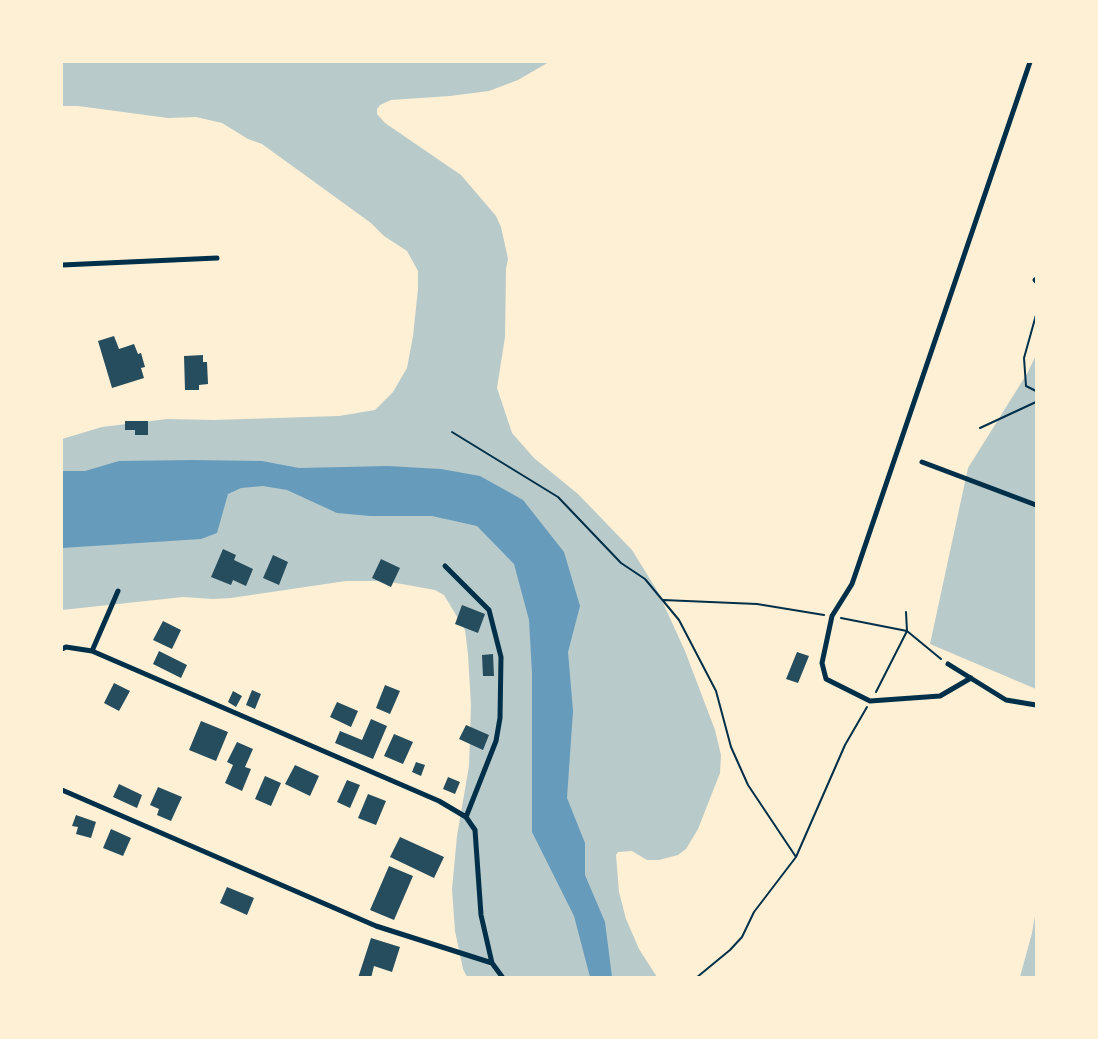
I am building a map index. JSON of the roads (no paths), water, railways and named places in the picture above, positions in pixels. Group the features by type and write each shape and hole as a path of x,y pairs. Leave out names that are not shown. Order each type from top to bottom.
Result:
{"street":[{"path":"971,678 940,696 870,701 825,679 822,663 832,616 852,584 1030,62"},
{"path":"62,265 217,258"},
{"path":"922,462 1036,505"},
{"path":"445,566 489,610 501,657 500,718 496,741 466,817"},
{"path":"92,651 118,591"},
{"path":"62,649 66,647 92,651 438,801 466,817 475,830 481,915 492,963 502,978"},
{"path":"948,664 1006,700 1036,705"},
{"path":"62,790 376,926 492,963"}],"water":[{"path":"119,461 262,461 299,468 388,466 441,469 480,476 523,500 564,552 580,606 568,652 573,711 567,798 585,843 585,875 605,922 612,977 590,977 574,916 532,832 532,673 529,620 514,564 477,526 432,516 370,516 337,513 287,490 263,486 241,488 228,494 217,533 201,539 62,548 62,471 85,471"}]}
